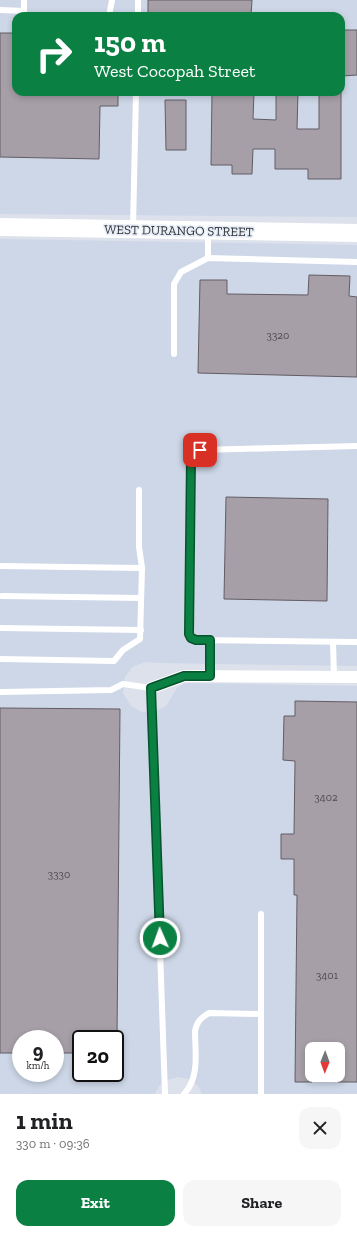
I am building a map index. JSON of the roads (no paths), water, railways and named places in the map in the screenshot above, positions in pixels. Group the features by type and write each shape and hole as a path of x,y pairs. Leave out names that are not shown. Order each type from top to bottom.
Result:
{"street":[{"name":"WEST DURANGO STREET","path":"0,227 357,232"},
{"path":"151,688 184,676 357,677"}],"lane":[{"path":"0,10 24,11 24,0"},
{"path":"110,12 112,0"},
{"path":"138,0 138,12"},
{"path":"133,229 136,96"},
{"path":"208,230 208,258"},
{"path":"174,354 174,284 181,272 208,258 357,262"},
{"path":"357,446 200,450 193,452 191,458 189,634 191,638 194,639 210,640 357,642"},
{"path":"0,659 114,660 123,650 140,639 142,568 139,547 139,490"},
{"path":"0,566 142,568"},
{"path":"2,596 141,598"},
{"path":"0,628 141,630"},
{"path":"210,640 210,676"},
{"path":"333,642 334,676"},
{"path":"0,692 111,690 123,684 151,688 166,1094"},
{"path":"261,914 261,1094"},
{"path":"184,1094 189,1088 195,1072 195,1031 196,1024 199,1020 209,1013 261,1014"}]}
